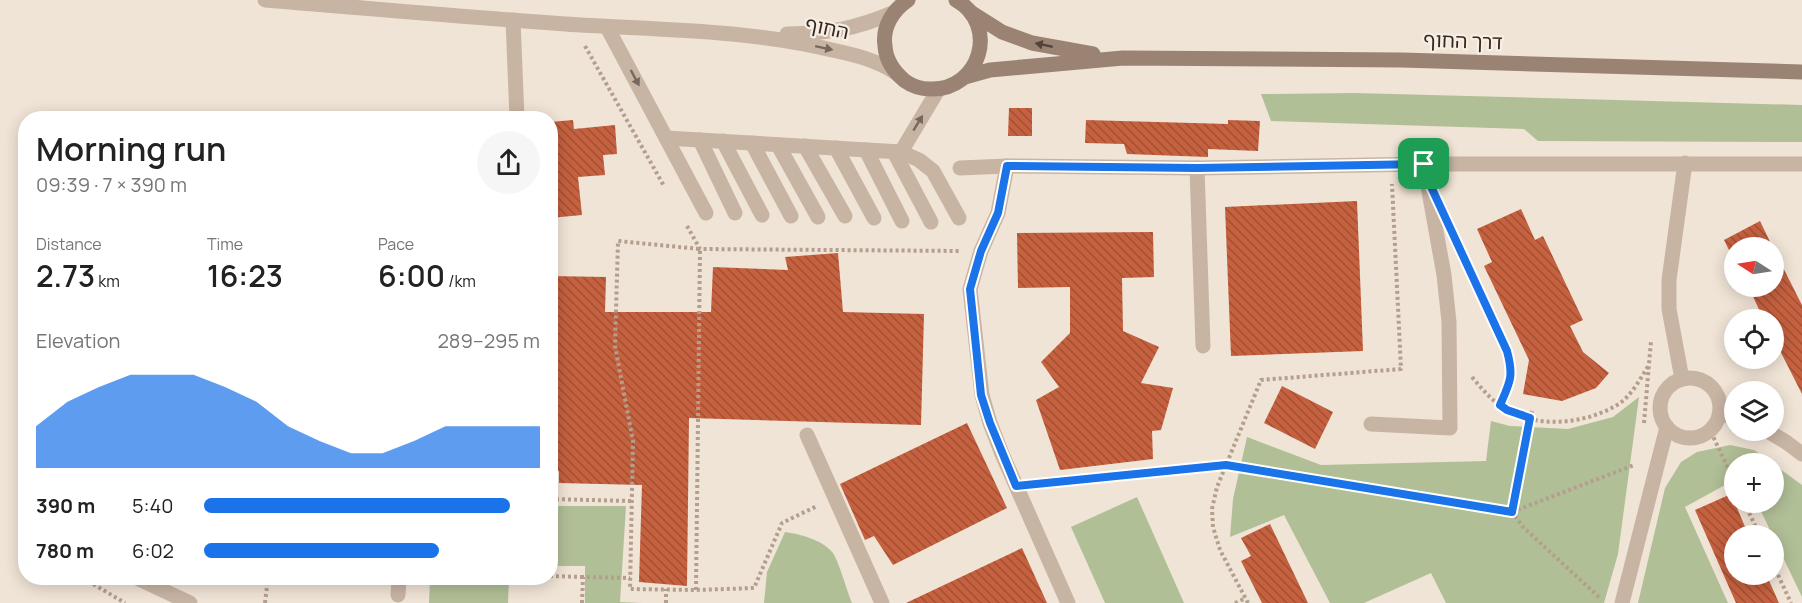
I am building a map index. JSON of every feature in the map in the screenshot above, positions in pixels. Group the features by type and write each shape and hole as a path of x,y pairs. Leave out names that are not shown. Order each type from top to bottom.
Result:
{"main road":[{"path":"901,4 885,30 884,45 888,60 896,73 908,83 922,89 938,90"},
{"path":"963,4 978,24 981,37 975,64 965,77"},
{"name":"דרך החוף","path":"963,4 1002,32 1032,43 1123,58"},
{"name":"דרך החוף","path":"938,90 953,86 965,77 990,70 1123,58 1402,60 1802,72"}],"street":[{"name":"החוף","path":"265,0 478,16 513,21 745,35 821,33 839,30 871,22 901,4"},
{"path":"513,21 517,111"},
{"path":"607,27 706,213"},
{"name":"החוף","path":"745,35 803,44 868,58 896,73"},
{"path":"897,152 938,90"},
{"path":"666,138 897,152 920,160 933,171 959,218"},
{"path":"700,140 735,213"},
{"path":"723,141 762,215"},
{"path":"752,143 791,216"},
{"path":"778,145 818,217"},
{"path":"805,146 845,216"},
{"path":"836,148 874,218"},
{"path":"866,150 902,221"},
{"path":"897,152 931,222"},
{"path":"1682,379 1668,309 1685,163"},
{"path":"960,168 1007,166 1197,168 1392,164 1802,164"},
{"path":"1371,424 1449,428 1449,322 1444,275 1424,164"},
{"path":"1007,166 998,213 981,251 970,289 981,395 1016,486 1068,603"},
{"path":"1197,168 1203,346"},
{"path":"1724,410 1717,393 1702,380 1692,378 1673,383 1661,400 1662,419 1667,428 1684,437 1693,438 1702,435 1724,418"},
{"path":"1622,603 1667,428"},
{"path":"807,435 882,603"},
{"path":"1784,441 1802,454"},
{"path":"151,585 190,603"},
{"path":"398,595 399,585"}],"path":[{"path":"1248,603 1220,550 1213,527 1212,509 1217,487 1261,380 1401,369 1392,164"},
{"path":"696,590 699,249 618,241 615,346 633,441 630,589 696,590 754,588 782,524 835,497"},
{"path":"1462,254 1507,351 1512,368 1510,381 1500,405"},
{"path":"1449,350 1489,397 1507,410 1542,421 1566,422 1596,414 1618,404 1634,388 1649,365"},
{"path":"1532,411 1512,512 1523,527 1606,603"},
{"path":"1710,430 1724,460"},
{"path":"1016,486 1226,465 1512,512 1661,454"},
{"path":"558,499 631,501"},
{"path":"558,576 630,578"},
{"path":"582,603 583,577"},
{"path":"95,585 125,603"},
{"path":"265,603 266,585"},
{"path":"1783,585 1791,603"},
{"path":"666,590 666,603"},
{"path":"1235,603 1246,598"}],"green space":[{"path":"1354,93 1802,105 1802,142 1538,141 1524,129 1271,121 1261,94"},
{"path":"1639,397 1618,554 1604,603 1446,603 1431,573 1364,603 1330,603 1284,515 1230,537 1233,499 1247,437 1321,465 1486,461 1491,421 1510,426 1568,429 1613,417"},
{"path":"1730,445 1758,453 1724,453 1724,486 1685,507 1728,603 1638,603 1665,488 1681,462 1697,452"},
{"path":"1784,472 1802,485 1802,597 1784,559 1784,525 1768,525 1762,513 1784,513"},
{"path":"1137,497 1184,603 1105,603 1071,527"},
{"path":"558,506 626,506 620,602 642,603 585,603 585,566 558,566"},
{"path":"785,532 804,536 829,548 838,563 852,603 764,603 767,572"},
{"path":"430,585 509,585 508,603 429,603"}],"building":[{"path":"1009,108 1032,108 1032,136 1008,136"},
{"path":"573,120 574,129 615,125 617,154 603,155 605,175 578,177 582,215 558,217 558,121"},
{"path":"1086,120 1228,124 1228,120 1260,121 1258,151 1208,149 1208,157 1127,154 1124,144 1085,143"},
{"path":"1357,201 1363,351 1231,356 1225,207"},
{"path":"1521,209 1535,240 1543,236 1583,320 1570,326 1583,352 1609,373 1596,388 1562,401 1523,394 1529,360 1484,266 1492,262 1477,229"},
{"path":"1760,221 1768,237 1730,237"},
{"path":"1153,232 1154,277 1122,278 1123,331 1159,347 1141,383 1173,388 1161,430 1152,431 1153,459 1060,470 1036,400 1059,387 1041,362 1070,333 1070,287 1018,288 1017,233"},
{"path":"838,253 843,312 924,314 921,425 689,418 687,586 639,582 642,485 559,483 558,276 606,277 605,312 711,312 713,267 788,270 785,257"},
{"path":"1784,270 1802,305 1802,394 1784,359 1784,309 1759,309 1753,297 1784,297"},
{"path":"1282,386 1333,412 1315,449 1264,423"},
{"path":"967,423 1007,508 893,565 874,536 865,540 840,484"},
{"path":"1724,497 1724,513 1739,513 1744,525 1724,525 1724,576 1695,510"},
{"path":"1270,524 1308,603 1262,603 1241,561 1251,556 1241,538"},
{"path":"1022,548 1047,603 906,603"},
{"path":"1728,585 1771,585 1779,603 1736,603"}],"route":[{"path":"1424,164 1427,178 1507,351 1512,368 1510,381 1500,405 1507,410 1530,418 1512,512 1226,465 1016,486 981,395 970,289 981,251 998,213 1007,166 1197,168 1424,164"}]}
